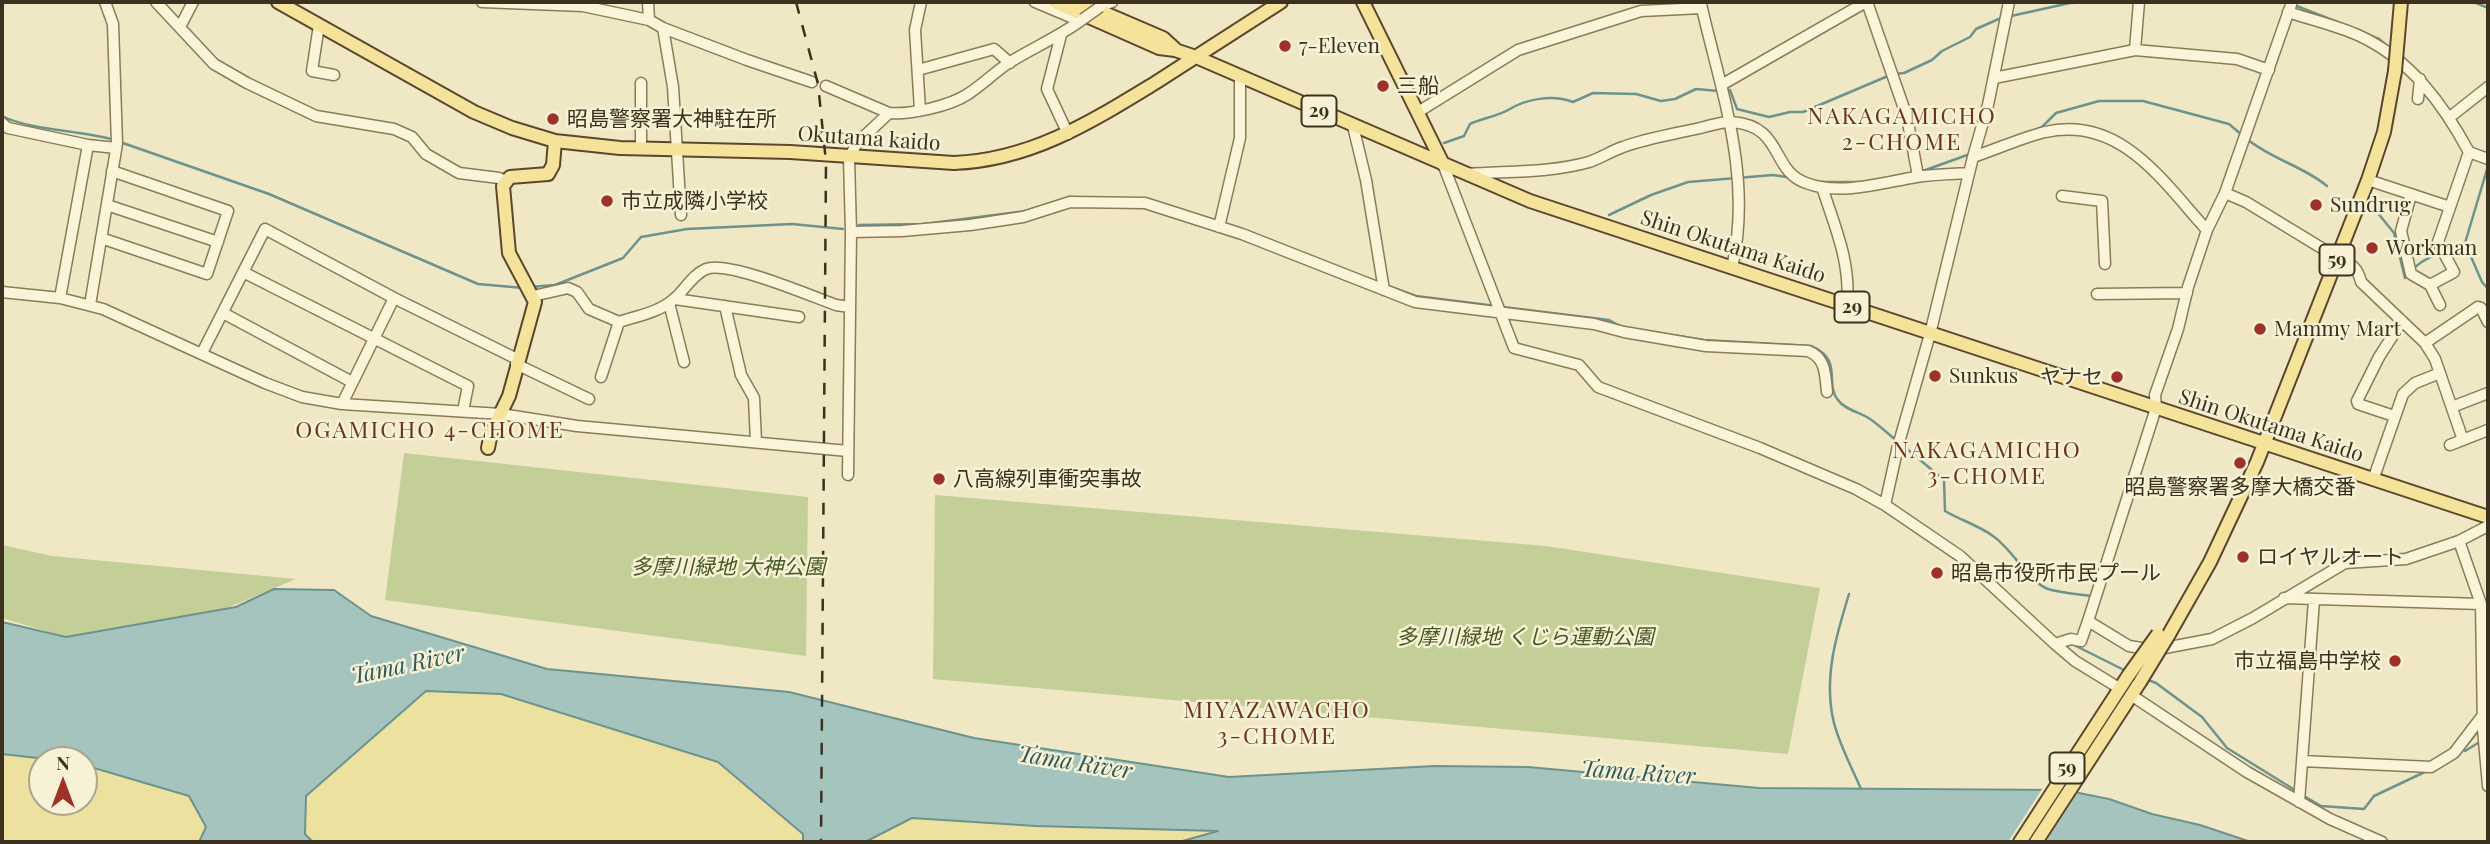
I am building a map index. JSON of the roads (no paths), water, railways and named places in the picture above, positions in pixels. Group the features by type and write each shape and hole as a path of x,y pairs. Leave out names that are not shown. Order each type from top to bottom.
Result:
{"main road":[{"name":"Okutama kaido","path":"278,2 474,112 512,128 555,141 641,149 790,152 943,163 979,162 1023,152 1068,134 1281,2"},
{"name":"29","path":"1055,2 1159,48 1175,50"},
{"name":"29","path":"1079,2 1163,38 1175,50"},
{"path":"1363,2 1443,164"},
{"name":"59","path":"2020,842 2134,679 2195,586 2222,537 2263,444 2368,180 2384,132 2395,71 2401,2"},
{"name":"Shin Okutama Kaido","path":"1175,50 1530,201 2488,517"},
{"path":"488,448 491,433 509,396 535,305 530,290 509,253 503,186 510,177 548,174 553,164 555,141"},
{"name":"59","path":"2036,842 2123,694"}],"street":[{"path":"90,305 116,142 113,24 105,2"},
{"path":"156,2 214,64 293,105 316,116 394,129 412,137 426,154 449,169 458,173 506,180"},
{"path":"180,27 193,2"},
{"path":"482,2 583,6 649,20 747,61 811,82"},
{"path":"648,2 649,20"},
{"path":"920,110 915,30 921,2"},
{"path":"1035,2 1082,20"},
{"path":"1724,88 1867,2 1908,117 1917,174"},
{"path":"1885,505 1994,78 2010,2"},
{"path":"2135,50 2138,2"},
{"path":"826,86 889,113 920,110 967,96 1010,62 1061,35 1103,4"},
{"path":"1418,112 1518,50 1641,11 1701,5 1724,88 1738,178 1739,228 1732,268"},
{"path":"2062,641 2081,641 2156,408 2154,398 2178,329 2207,230 2225,193 2290,7 2358,35 2386,50 2420,79 2450,117 2469,152 2487,159"},
{"path":"319,25 312,71 334,75"},
{"path":"663,28 673,87 681,215"},
{"path":"1061,35 1047,89 1068,134"},
{"path":"918,70 994,49 1010,62"},
{"path":"1994,78 2135,50 2237,59 2269,70"},
{"path":"1220,224 1240,138 1240,76"},
{"path":"2418,99 2420,79"},
{"path":"641,83 641,149"},
{"path":"2450,117 2488,87"},
{"path":"848,475 851,232 849,158 857,143 889,113"},
{"path":"1466,174 1564,167 1591,161 1654,136 1730,122 1765,134 1773,141 1785,169 1803,182 1822,187 1885,184 1917,174 1969,173"},
{"path":"5,125 88,145 116,142"},
{"path":"1353,126 1366,180 1383,286"},
{"path":"1974,154 2046,132 2094,132 2117,141 2136,155 2207,230"},
{"path":"60,298 88,145"},
{"path":"2430,285 2454,272 2438,242 2469,152"},
{"path":"1443,164 1514,348 1579,365 1598,387 1760,448 1885,505 1960,556 2062,641 2075,661 2123,694 2237,765 2300,796 2382,842"},
{"path":"101,238 207,274 228,211 113,171"},
{"path":"2368,180 2449,207"},
{"path":"1822,187 1846,257 1849,288 1847,306"},
{"path":"2225,193 2246,202 2350,263 2359,273 2361,282 2425,343 2440,373 2463,440"},
{"path":"2411,195 2401,231 2411,274 2430,285 2440,304"},
{"path":"2062,196 2102,201 2105,264"},
{"path":"851,232 902,232 970,225 1023,217 1070,202 1145,203 1220,224 1383,286 1415,302 1498,308 1706,346 1808,351 1823,363 1827,392"},
{"path":"107,205 218,242"},
{"path":"202,353 265,229 589,398"},
{"path":"530,290 568,288 577,292 589,309 619,322 651,312 672,301 704,270 715,267 751,274 836,305 850,307"},
{"path":"243,272 468,386 463,411"},
{"path":"2,292 60,298 123,316 265,383 302,397 342,404 501,414 577,426 848,451"},
{"path":"2097,295 2187,293"},
{"path":"342,404 394,298"},
{"path":"672,301 799,317"},
{"path":"672,301 684,362"},
{"path":"725,306 741,375 754,398 755,442"},
{"path":"2425,343 2478,307 2488,322"},
{"path":"223,313 352,382"},
{"path":"2394,416 2358,404 2357,401 2379,357 2402,321"},
{"path":"601,377 619,322"},
{"path":"2373,480 2400,400 2408,388 2440,373"},
{"path":"2452,407 2488,393"},
{"path":"2449,445 2488,430"},
{"path":"2088,621 2129,646 2154,650 2212,639 2253,618 2345,563 2406,559 2459,541 2488,526"},
{"path":"2459,541 2480,604 2485,655 2483,721 2488,786"},
{"path":"2284,598 2480,604"},
{"path":"2300,796 2314,600"},
{"path":"2302,761 2431,767 2454,753 2483,721"}],"water":[{"name":"Tama River","path":"274,589 334,590 371,616 547,669 789,692 974,738 1229,777 1434,766 1528,767 1759,788 2064,790 2109,799 2251,842 1179,842 1218,831 1036,826 912,818 865,842 803,842 803,834 718,762 501,694 426,691 306,796 305,834 313,842 199,842 206,827 189,796 98,769 98,746 28,746 28,757 2,754 2,622 66,637 236,607"}],"waterway":[{"path":"2011,16 2070,3 2096,2"},
{"path":"2474,2 2488,8"},
{"path":"2294,5 2340,23"},
{"path":"1894,74 1904,73 1932,60 1942,51 1970,37 1976,29 2001,18"},
{"path":"2362,32 2379,39 2392,50"},
{"path":"1725,90 1730,90 1737,109 1769,117 1803,112 1888,76"},
{"path":"1444,143 1464,136 1470,124 1539,99 1557,98 1573,102 1593,93 1636,94 1661,101 1675,99 1696,89 1718,91"},
{"path":"2035,130 2056,113 2099,101 2143,101 2229,124 2242,135"},
{"path":"2,116 27,125 114,140"},
{"path":"2247,139 2327,186"},
{"path":"120,142 269,194 478,284 524,288"},
{"path":"1920,172 1970,154"},
{"path":"2488,166 2465,243 2482,282 2488,289"},
{"path":"1609,215 1651,195 1688,182 1773,175 1786,177"},
{"path":"1821,182 1866,182"},
{"path":"1069,197 1108,198"},
{"path":"1166,205 1186,211"},
{"path":"2373,207 2394,233 2405,278"},
{"path":"859,225 924,224 1026,211"},
{"path":"530,287 555,285 623,258 641,237 687,229 792,224 843,229"},
{"path":"2415,267 2433,256 2465,243"},
{"path":"1367,278 1380,283"},
{"path":"1386,285 1416,296 1496,306"},
{"path":"1503,307 1609,320 1620,326"},
{"path":"1640,330 1704,340 1811,346 1827,358 1838,400 1849,409 1870,419 1896,440"},
{"path":"1901,444 1944,480 1945,511 1993,536 2041,586 2058,592 2091,596"},
{"path":"1849,594 1832,658 1831,707 1837,732 1861,789"},
{"path":"2072,644 2126,671"},
{"path":"2148,680 2202,717 2227,748 2298,792"},
{"path":"2454,758 2479,730"},
{"path":"2465,751 2478,743"},
{"path":"2304,796 2321,806 2364,809 2374,796 2429,770"}],"railway":[{"path":"796,2 818,84 826,162 821,842"}],"place":[{"name":"7-Eleven","path":"1285,46"},
{"name":"三船","path":"1383,86"},
{"name":"昭島警察署大神駐在所","path":"553,119"},
{"name":"市立成隣小学校","path":"607,201"},
{"name":"Sundrug","path":"2316,205"},
{"name":"Workman","path":"2372,248"},
{"name":"Mammy Mart","path":"2260,329"},
{"name":"Sunkus","path":"1935,376"},
{"name":"ヤナセ","path":"2117,377"},
{"name":"昭島警察署多摩大橋交番","path":"2240,463"},
{"name":"八高線列車衝突事故","path":"939,479"},
{"name":"ロイヤルオート","path":"2243,557"},
{"name":"昭島市役所市民プール","path":"1937,573"},
{"name":"市立福島中学校","path":"2395,661"}],"district":[{"name":"NAKAGAMICHO 2-CHOME","path":"1902,130"},
{"name":"OGAMICHO 4-CHOME","path":"430,431"},
{"name":"NAKAGAMICHO 3-CHOME","path":"1987,464"},
{"name":"MIYAZAWACHO 3-CHOME","path":"1277,724"}],"park label":[{"name":"多摩川緑地 大神公園","path":"728,567"},
{"name":"多摩川緑地 くじら運動公園","path":"1525,637"}]}
